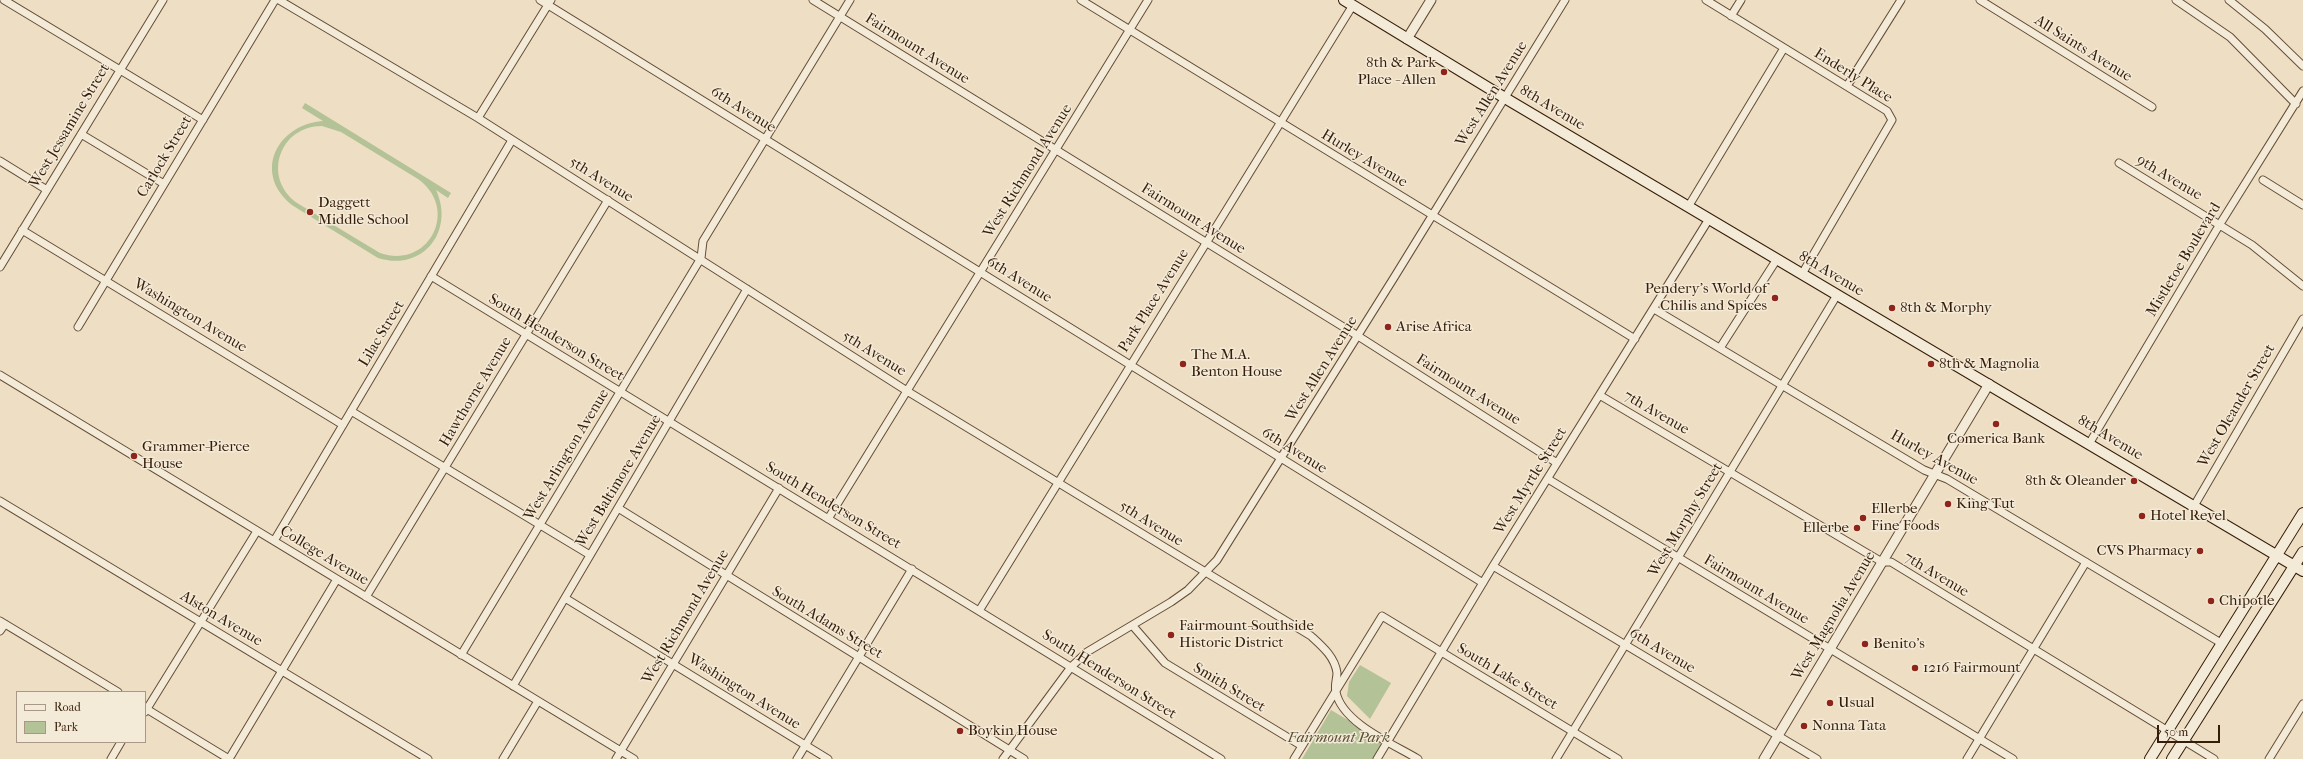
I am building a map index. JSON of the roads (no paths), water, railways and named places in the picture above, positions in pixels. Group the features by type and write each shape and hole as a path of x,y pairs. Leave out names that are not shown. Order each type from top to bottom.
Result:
{"main road":[{"name":"8th Avenue","path":"1344,0 1505,98 2299,568"},
{"path":"2150,759 2166,731 2303,513"},
{"path":"2172,759 2299,568 2303,552"}],"street":[{"path":"4,0 203,120"},
{"name":"West Jessamine Street","path":"0,267 162,0"},
{"name":"Carlock Street","path":"78,327 275,0"},
{"name":"5th Avenue","path":"279,0 478,118 701,258 907,391 1059,482 1205,573 1310,636 1325,649 1332,659 1337,672 1336,692"},
{"name":"6th Avenue","path":"540,0 549,2 765,139 1483,583"},
{"name":"Fairmount Avenue","path":"813,0 1358,336 1557,463"},
{"name":"West Arlington Avenue","path":"461,655 701,258 703,241 850,0"},
{"name":"Hurley Avenue","path":"1081,0 1635,340"},
{"name":"West Richmond Avenue","path":"828,519 1148,0"},
{"path":"1408,38 1431,0"},
{"name":"West Allen Avenue","path":"1003,759 1071,667 1087,652 1133,626 1188,590 1217,560 1282,459 1565,0"},
{"name":"Enderly Place","path":"1706,0 1887,111 1892,120 1802,274"},
{"path":"1731,16 1741,0"},
{"path":"1847,86 1901,0"},
{"name":"All Saints Avenue","path":"1980,0 2152,107"},
{"path":"2176,0 2230,37 2296,104"},
{"path":"2230,0 2265,29 2303,66"},
{"path":"478,118 549,2"},
{"name":"Park Place Avenue","path":"979,611 1353,5"},
{"path":"1688,206 1784,48"},
{"name":"Mistletoe Boulevard","path":"2089,444 2220,224 2303,91"},
{"path":"81,134 164,184"},
{"name":"Lilac Street","path":"274,541 512,140"},
{"path":"0,161 47,190"},
{"name":"9th Avenue","path":"2119,163 2252,245 2303,286"},
{"path":"2263,180 2303,205"},
{"name":"Hawthorne Avenue","path":"366,597 608,200"},
{"name":"West Myrtle Street","path":"1377,759 1493,566 1709,219"},
{"name":"Washington Avenue","path":"22,230 343,425"},
{"path":"1720,348 1777,259"},
{"name":"South Henderson Street","path":"431,276 1221,759"},
{"name":"West Baltimore Avenue","path":"513,686 747,289"},
{"name":"West Morphy Street","path":"1556,759 1837,295"},
{"name":"Hurley Avenue","path":"1654,309 1924,470 1948,479 2221,643"},
{"name":"West Oleander Street","path":"2194,506 2303,319"},
{"name":"College Avenue","path":"0,375 634,759"},
{"name":"West Magnolia Avenue","path":"1764,759 1989,384"},
{"name":"7th Avenue","path":"1600,396 1730,471 1882,562 1890,562 2214,759"},
{"path":"351,411 590,555"},
{"name":"Fairmount Avenue","path":"1548,479 2013,759"},
{"name":"West Richmond Avenue","path":"616,759 779,488"},
{"name":"Alston Avenue","path":"0,501 428,759"},
{"name":"South Adams Street","path":"618,508 726,577 1024,759"},
{"path":"257,531 146,710 229,759 337,579"},
{"path":"1967,759 2086,562"},
{"name":"6th Avenue","path":"1493,566 1817,759"},
{"path":"797,759 912,569"},
{"name":"Washington Avenue","path":"565,598 828,759"},
{"name":"South Lake Street","path":"1336,692 1382,616 1618,759"},
{"path":"0,631 2,622 116,691"},
{"name":"Smith Street","path":"1133,626 1165,663 1302,746"},
{"path":"1336,692 1343,706 1365,729 1418,759"},
{"path":"1294,759 1336,692"},
{"path":"503,759 538,701"},
{"path":"2269,759 2303,704"},
{"path":"111,759 120,743"}],"place":[{"name":"8th & Park Place - Allen","path":"1444,72"},
{"name":"Daggett Middle School","path":"310,212"},
{"name":"Pendery's World of Chilis and Spices","path":"1775,298"},
{"name":"8th & Morphy","path":"1892,308"},
{"name":"Arise Africa","path":"1388,327"},
{"name":"The M.A. Benton House","path":"1183,364"},
{"name":"8th & Magnolia","path":"1931,364"},
{"name":"Comerica Bank","path":"1996,424"},
{"name":"Grammer-Pierce House","path":"134,456"},
{"name":"8th & Oleander","path":"2134,481"},
{"name":"King Tut","path":"1948,504"},
{"name":"Hotel Revel","path":"2142,516"},
{"name":"Ellerbe Fine Foods","path":"1863,518"},
{"name":"Ellerbe","path":"1857,528"},
{"name":"CVS Pharmacy","path":"2200,551"},
{"name":"Chipotle","path":"2211,601"},
{"name":"Fairmount-Southside Historic District","path":"1171,635"},
{"name":"Benito's","path":"1865,644"},
{"name":"1216 Fairmount","path":"1915,668"},
{"name":"Usual","path":"1830,703"},
{"name":"Nonna Tata","path":"1804,726"},
{"name":"Boykin House","path":"960,731"}],"park label":[{"name":"Fairmount Park","path":"1339,738"}]}
